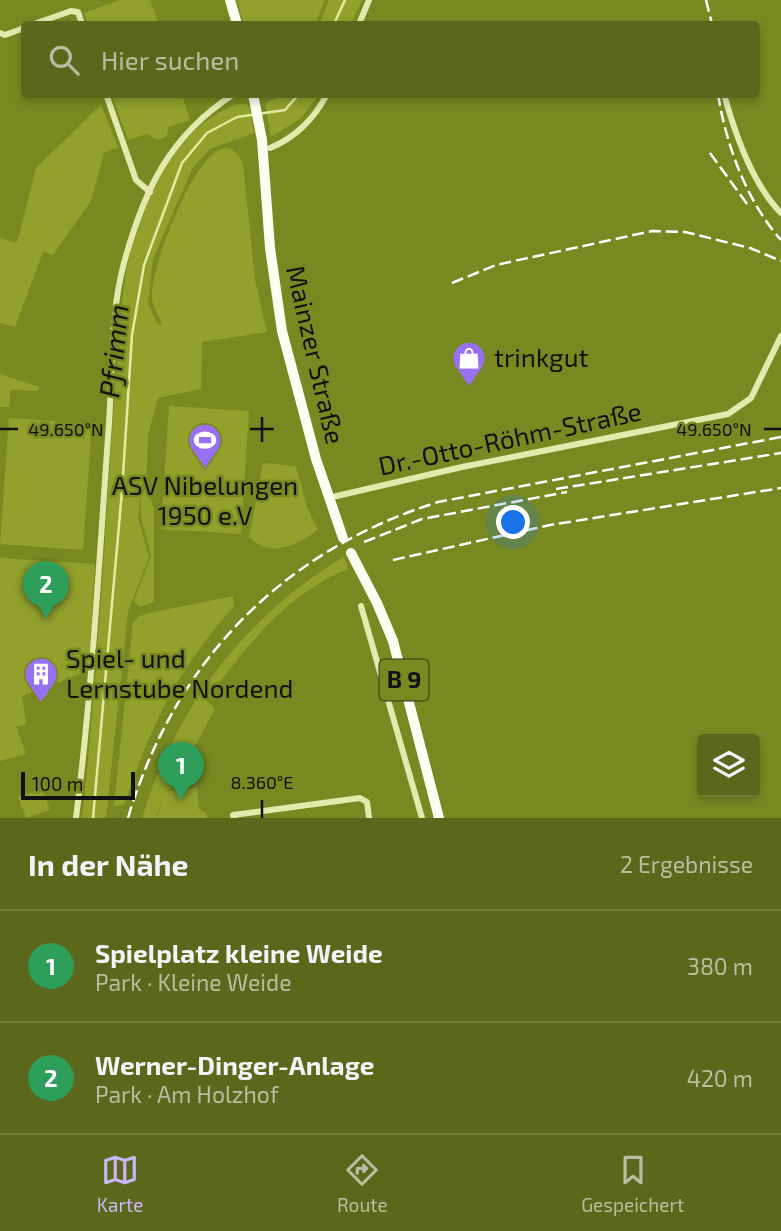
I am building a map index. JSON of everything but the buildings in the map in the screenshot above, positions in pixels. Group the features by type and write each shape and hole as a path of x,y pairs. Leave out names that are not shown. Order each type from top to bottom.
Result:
{"main road":[{"path":"230,0 236,21"},
{"name":"Mainzer Straße","path":"254,98 266,149 270,248 282,331 328,498 343,538"},
{"name":"B 9","path":"351,553 393,641 439,818"}],"street":[{"path":"360,21 369,0"},
{"path":"43,21 71,11 78,12 81,21"},
{"path":"0,33 5,35 21,29"},
{"path":"107,98 136,180 150,192"},
{"path":"76,818 96,628 118,296 124,262 150,192 173,146 185,132 229,98"},
{"path":"266,149 287,140 306,125 324,98"},
{"path":"725,98 730,116 766,199 781,213"},
{"name":"Dr.-Otto-Röhm-Straße","path":"328,498 462,467 728,414 751,398 781,336"},
{"path":"361,606 422,818"},
{"path":"234,816 356,798 365,800 369,818"},
{"path":"287,807 288,818"}],"green space":[{"path":"120,0 150,0 158,21 87,21 84,13"},
{"path":"237,0 325,0 316,21 243,21"},
{"path":"329,0 362,0 352,21 320,21"},
{"path":"113,98 183,98 190,120 169,127 166,137 157,140 147,134 128,140"},
{"path":"276,98 317,98 300,119 271,137 265,103"},
{"path":"237,104 250,107 254,133 210,149 192,169 153,259 148,303 158,325 162,324 152,299 160,255 171,224 200,168 216,152 231,149 243,164 255,280 267,332 202,342 201,389 158,398 148,435 146,491 154,507 154,602 140,607 134,601 151,556 141,517 141,493 138,518 149,557 128,612 106,818 82,818 121,312 128,263 142,216 164,170 196,130 215,115"},
{"path":"101,105 118,147 104,153 91,201 53,255 43,252 15,327 0,323 0,238 17,243 36,168"},
{"path":"0,374 39,387 38,391 11,390 9,407 0,407"},
{"name":"ASV Nibelungen 1950 e.V","path":"169,406 249,411 241,534 161,529"},
{"path":"9,418 92,424 83,550 0,544"},
{"path":"263,463 296,466 307,507 318,530 293,545 266,547 249,537"},
{"path":"344,557 348,569 325,580 286,608 251,643 206,700 215,709 173,788 165,791 197,787 199,809 206,813 207,818 157,818 163,798 156,818 142,818 174,739 218,668 245,636 275,607 308,580"},
{"path":"0,558 95,564 88,671 22,696 26,724 16,727 26,754 0,761"},
{"path":"233,596 234,606 197,653 168,699 145,748 124,805 114,806 133,623 138,617 149,613"},
{"path":"42,789 50,810 26,818 18,797"}],"waterway":[{"name":"Pfrimm","path":"335,21 345,0"},
{"name":"Pfrimm","path":"93,818 122,491 132,335 144,265 182,163 207,133 237,117 285,110 296,98"}],"railway":[{"path":"706,0 711,21"},
{"path":"719,98 732,153 748,191 781,240"},
{"path":"710,153 750,208"},
{"path":"452,283 496,265 652,231 685,232 750,248 781,261"},
{"path":"128,818 148,761 174,709 206,662 242,619 284,582 330,550 382,523 438,502 781,437"},
{"path":"556,489 781,453"},
{"path":"393,560 550,525 781,488"},
{"path":"364,542 422,519 567,492"}],"place":[{"name":"trinkgut","path":"469,388"},
{"name":"ASV Nibelungen 1950 e.V","path":"205,470"},
{"name":"Werner-Dinger-Anlage","path":"46,619"},
{"name":"Spiel- und Lernstube Nordend","path":"41,704"},
{"name":"Spielplatz kleine Weide","path":"181,800"}]}
